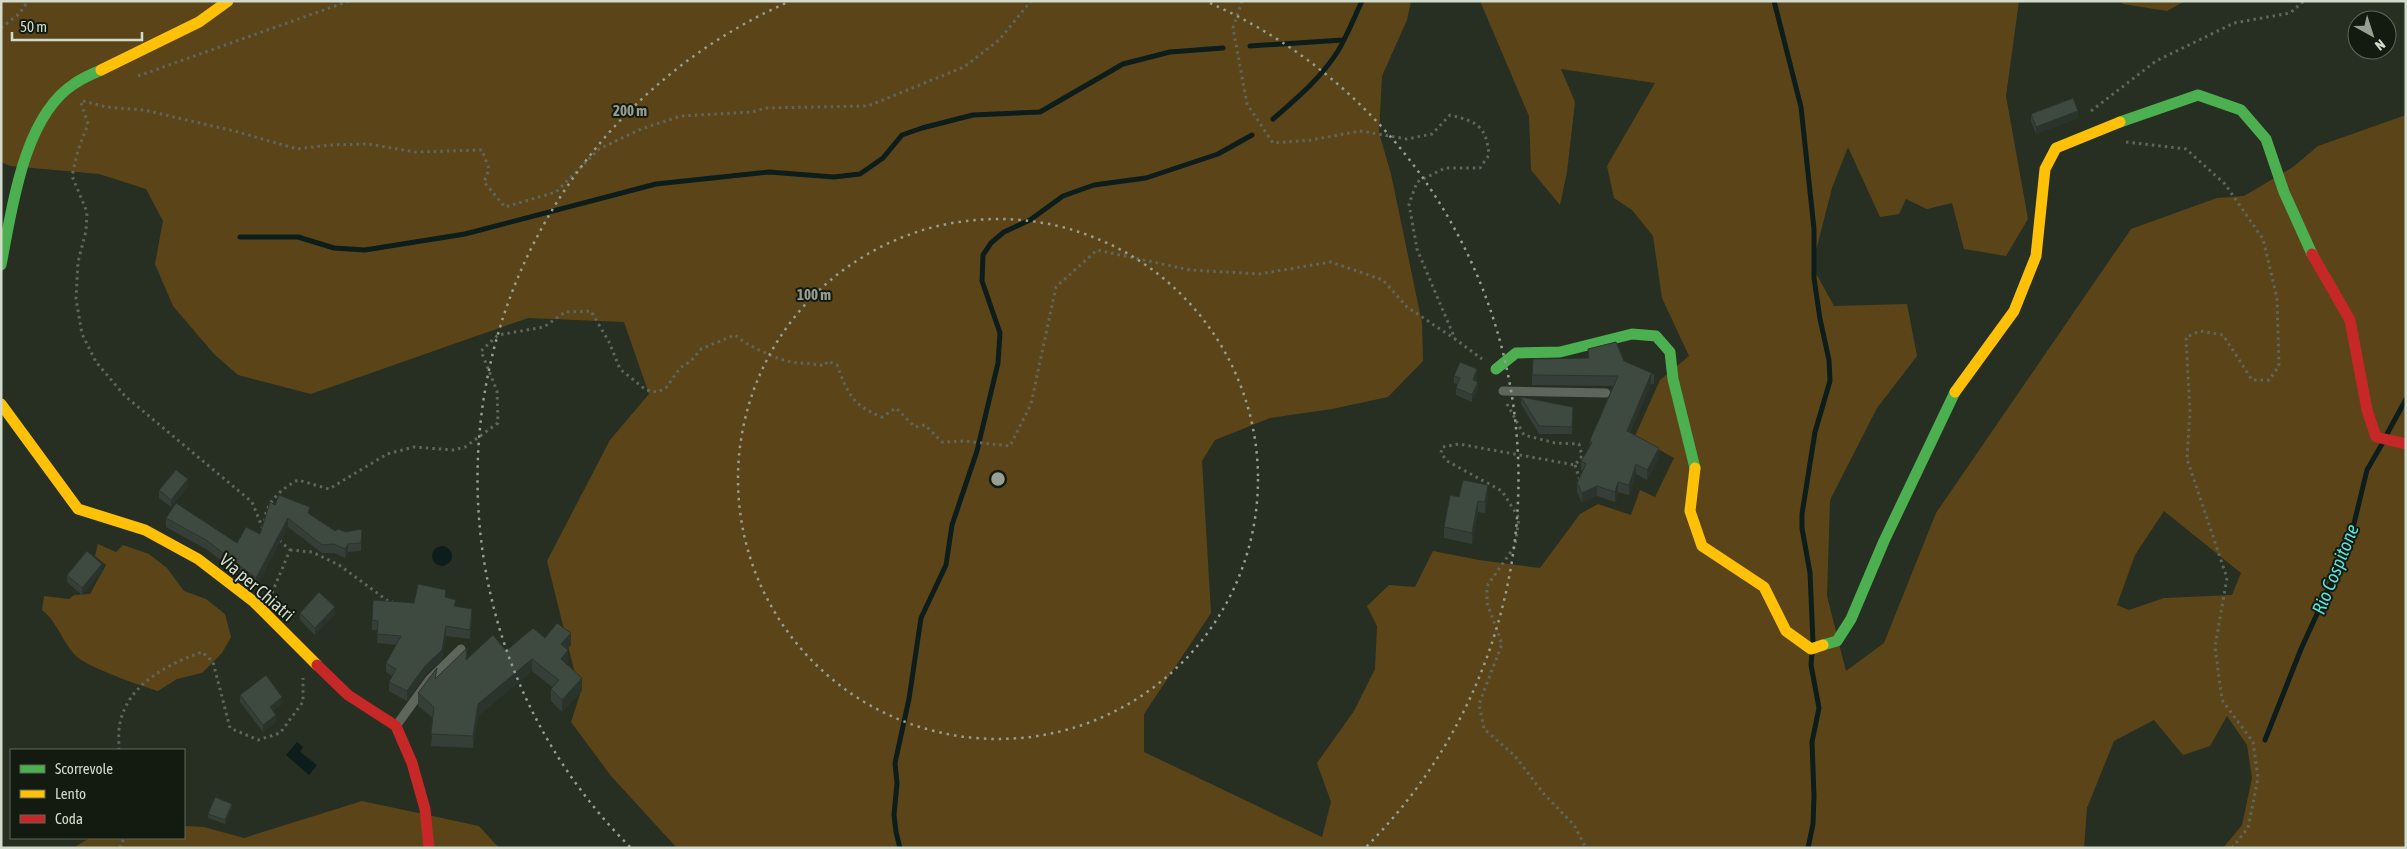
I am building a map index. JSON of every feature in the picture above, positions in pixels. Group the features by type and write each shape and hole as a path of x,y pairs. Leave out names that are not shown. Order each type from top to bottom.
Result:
{"street":[{"path":"1,264 18,183 35,133 52,104 73,84 199,22 228,1"},
{"path":"1496,369 1516,353 1560,352 1632,334 1656,336 1670,352 1673,379 1696,464 1690,511 1702,546 1764,587 1786,631 1816,648 1837,641 1851,619 1884,541 1953,394 2014,311 2036,256 2045,169 2056,148 2138,115 2198,95 2241,110 2266,139 2284,192 2314,258 2350,320 2367,410 2376,437 2406,444"},
{"name":"Via per Chiatri","path":"1,404 78,509 145,530 198,559 254,602 348,695 396,726"},
{"path":"396,726 412,763 425,809 428,848"}],"lane":[{"path":"1503,391 1606,394"},
{"path":"396,726 430,679 461,649"}],"path":[{"path":"1,28 19,14 28,1"},
{"path":"136,76 349,1"},
{"path":"81,101 106,108 144,110 238,132 297,150 331,145 368,144 415,152 482,150 489,170 484,182 505,207 556,192 600,150 640,129 681,116 752,112 766,108 868,106 964,67 1000,40 1030,1"},
{"path":"1242,1 1233,28 1247,104 1273,143 1311,140 1360,131 1407,139 1432,134 1450,115 1473,121 1487,136 1489,155 1480,168 1445,168 1418,182 1409,204 1417,249 1455,339"},
{"path":"2083,117 2156,61 2234,24 2290,13 2304,1"},
{"path":"63,93 76,91 88,124 78,150 72,176 87,212 86,231 78,262 76,299 82,334 96,362 125,396 252,502 264,530 264,513 274,498 289,484 298,480 329,489 387,454 414,447 453,450 465,447 498,423 497,391 481,351 498,335 544,327 565,312 591,311 609,342 620,369 646,390 657,392 666,388 680,368 691,361 700,349 735,335 746,344 792,362 809,362 824,366 828,361 837,365 846,390 863,409 882,417 896,408 915,428 925,425 942,442 964,441 1010,446 1031,404 1056,287 1097,250 1190,270 1259,274 1331,262 1383,280 1408,307 1496,369"},
{"path":"2120,141 2186,149 2225,184 2263,238 2277,298 2279,366 2269,380 2252,380 2223,335 2200,331 2186,337 2190,412 2187,459 2226,578 2216,647 2222,700 2253,742 2258,778 2248,828 2232,848"},
{"path":"1503,391 1509,411 1524,435 1555,443 1579,444 1582,456 1575,465 1578,480 1587,485"},
{"path":"1575,465 1459,444 1442,447 1441,453 1446,461 1489,482 1502,491 1516,513 1519,523 1515,546 1487,586 1487,603 1502,644 1479,704 1484,729 1515,756 1544,794 1574,825 1586,848"},
{"path":"272,535 290,550 312,552 339,565 388,601 395,603"},
{"path":"264,614 290,550"},
{"path":"119,749 120,723 131,696 145,682 176,661 202,652 213,662 230,728 258,740 280,733 303,702 302,669"}],"shaded area":[{"path":"1,1 1411,1 1407,20 1382,76 1379,133 1391,174 1422,323 1423,361 1388,397 1332,409 1270,418 1215,440 1202,461 1211,613 1144,714 1144,752 1322,837 1331,802 1317,763 1354,711 1375,669 1377,626 1367,606 1389,585 1415,587 1433,551 1479,560 1540,568 1580,514 1598,504 1631,515 1640,490 1655,497 1674,458 1635,436 1660,380 1689,356 1662,298 1653,236 1632,210 1614,198 1607,166 1655,83 1561,69 1575,102 1567,172 1560,205 1531,170 1529,116 1480,1 2019,1 2006,96 2028,219 2006,256 1964,249 1952,203 1927,209 1906,199 1899,214 1880,217 1848,147 1832,188 1812,266 1834,306 1907,304 1917,356 1877,408 1830,500 1827,596 1846,671 1884,643 1936,513 2131,229 2217,198 2244,196 2293,167 2318,146 2406,115 2406,848 2223,848 2242,825 2252,778 2247,745 2227,716 2210,746 2183,755 2154,720 2114,741 2087,808 2084,848 677,848 611,776 571,722 580,694 547,561 610,440 649,394 624,322 528,318 311,394 238,375 214,354 173,306 155,264 163,221 146,189 99,174 10,166 1,162","holes":["2164,511 2241,573 2232,595 2164,598 2129,610 2117,605 2135,555"]},
{"path":"2121,1 2185,1 2167,11 2123,4"},
{"path":"98,544 116,552 123,545 149,554 167,568 184,591 206,599 225,614 231,637 222,653 202,673 177,679 158,691 92,666 82,661 71,650 52,620 42,610 44,596 69,599 74,595 90,594 106,565 95,556"},
{"path":"442,546 449,549 452,556 449,563 442,566 435,563 432,556 435,549"},
{"path":"297,742 303,747 300,752 317,765 309,775 286,755"},
{"path":"362,801 479,826 499,848 73,848 88,839 185,839 185,826 204,827 244,838"}],"building":[{"path":"2073,98 2078,111 2036,127 2031,114"},
{"path":"1616,342 1624,361 1654,374 1651,374 1627,431 1659,448 1647,470 1636,464 1629,485 1618,482 1615,492 1597,486 1582,493 1577,483 1586,464 1581,461 1592,443 1590,440 1618,376 1532,375 1533,359 1589,358 1588,349"},
{"path":"1460,362 1477,369 1473,380 1478,382 1472,395 1456,388 1460,378 1454,376"},
{"path":"1521,397 1573,407 1572,427 1539,426"},
{"path":"176,470 188,479 171,500 159,490"},
{"path":"1463,480 1488,485 1485,502 1478,501 1472,533 1444,527 1450,495 1459,497"},
{"path":"279,495 310,507 308,513 335,531 338,529 346,532 362,529 361,543 348,544 345,549 334,544 322,545 288,518 256,578 206,540 166,518 176,503 237,543 246,527 260,534 270,502 275,505"},
{"path":"87,551 102,564 82,588 67,575"},
{"path":"418,584 446,590 445,597 456,600 454,606 472,609 470,630 446,626 442,650 425,666 407,691 389,682 396,669 386,663 401,636 377,634 378,621 372,620 373,600 414,603"},
{"path":"319,592 335,607 315,628 300,613"},
{"path":"557,623 571,633 561,644 568,650 561,659 582,678 562,700 551,689 559,680 532,659 478,704 473,736 431,734 434,707 418,693 437,668 435,679 467,648 466,660 493,635 506,651 533,628 545,638"},
{"path":"266,675 282,697 270,707 276,715 263,725 240,695"},
{"path":"215,797 232,804 225,820 208,814"}],"waterway":[{"path":"1273,119 1308,87 1331,61 1338,51 1362,1"},
{"path":"1774,1 1801,107 1814,229 1814,278 1829,360 1830,381 1815,432 1802,514 1802,528 1810,573 1813,642"},
{"path":"1250,46 1343,40"},
{"path":"240,237 298,237 334,248 365,250 465,234 656,184 769,172 834,177 860,174 883,158 902,135 922,128 973,115 1040,112 1123,64 1170,52 1223,48"},
{"path":"900,848 894,815 897,783 895,763 909,699 921,618 946,565 952,525 977,451 998,363 1000,333 982,281 983,255 991,243 1004,232 1030,220 1063,196 1094,185 1146,178 1218,154 1252,135"},
{"name":"Rio Cospitone","path":"2387,434 2406,399"},
{"name":"Rio Cospitone","path":"2265,740 2301,649 2349,544 2367,470 2382,444"},
{"path":"1808,848 1813,824 1812,742 1819,708 1811,665 1812,653"}],"traffic: fast":[{"path":"1,265 15,192 31,141 43,118 57,99 74,84 101,70"},
{"path":"2120,122 2198,95 2241,110 2266,139 2284,192 2312,254"},
{"path":"1496,369 1516,353 1560,352 1632,334 1656,336 1670,352 1673,379 1695,468"},
{"path":"1823,645 1837,641 1851,619 1884,541 1955,392"}],"traffic: slow":[{"path":"101,70 199,22 228,1"},
{"path":"1955,392 2014,311 2036,256 2045,169 2056,148 2120,122"},
{"path":"1,404 78,509 145,530 198,559 254,602 317,665"},
{"path":"1695,468 1690,511 1702,546 1764,587 1786,631 1811,649 1823,645"}],"traffic: jam":[{"path":"2312,254 2350,320 2367,410 2376,437 2406,444"},
{"path":"317,665 348,695 396,726 412,763 425,809 429,848"}]}
